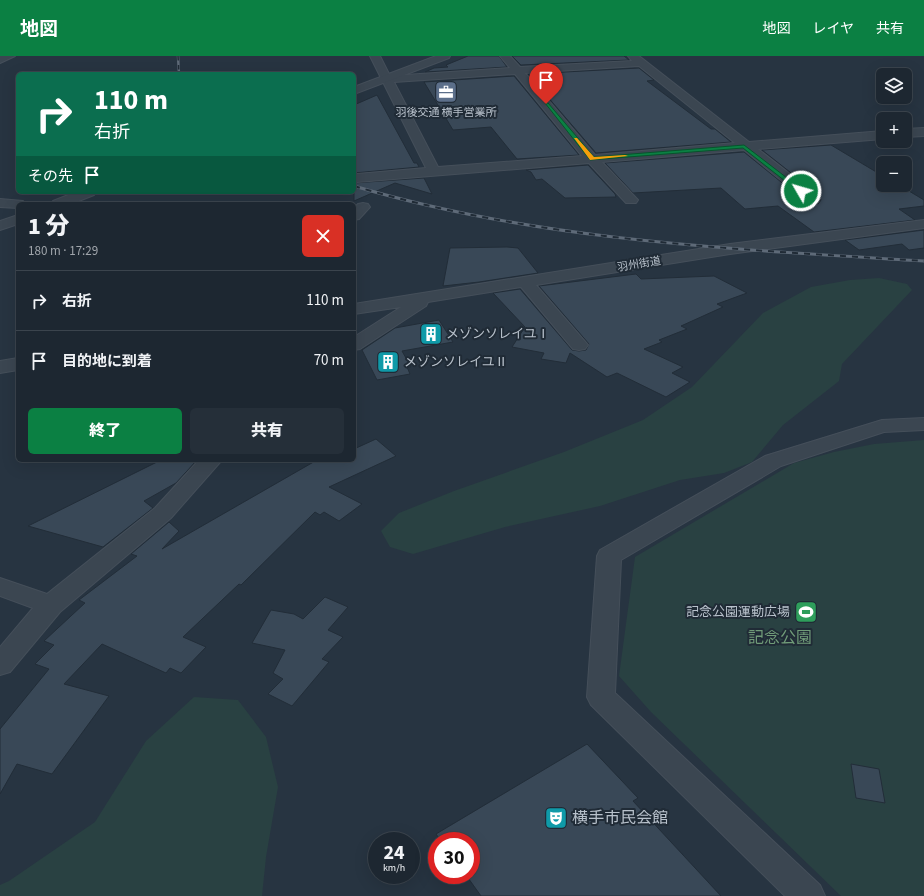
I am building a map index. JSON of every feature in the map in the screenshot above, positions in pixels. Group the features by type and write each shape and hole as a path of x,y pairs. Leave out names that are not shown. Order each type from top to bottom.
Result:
{"street":[{"path":"0,60 10,56"},
{"path":"375,56 434,172"},
{"path":"356,90 445,56"},
{"path":"505,56 592,159 631,200"},
{"path":"386,79 519,71 638,59 744,146 812,199"},
{"path":"912,133 924,132"},
{"path":"357,178 876,136"},
{"path":"63,202 84,194"},
{"path":"0,203 16,204"},
{"path":"0,226 16,220"},
{"name":"羽州街道","path":"356,309 730,249 924,224"},
{"path":"525,282 579,345"},
{"path":"356,344 428,297"},
{"path":"0,367 16,364"},
{"path":"808,896 601,697 609,556 772,461 882,426 924,424"},
{"path":"0,665 51,605 163,512 209,462"},
{"path":"0,587 51,605"}],"green space":[{"path":"879,278 907,284 912,290 842,364 839,381 783,425 752,462 724,473 680,480 600,506 505,527 413,554 390,547 381,531 399,513 454,491 564,452 643,420 692,387 763,313 811,287 850,280"},
{"name":"記念公園","path":"924,440 924,896 841,896 651,712 619,676 635,557 794,463 834,452 874,444"},
{"path":"194,697 238,700 266,737 278,787 266,857 262,896 0,896 0,885 9,881 95,822 146,741"}],"building":[{"path":"468,56 499,56 507,67 425,72 434,68 448,67 446,65"},
{"path":"512,56 624,56 629,60 521,65"},
{"path":"639,68 654,80 647,81 711,129 715,129 731,142 596,153 528,74"},
{"path":"514,76 579,155 517,159 491,127 453,130 424,82"},
{"path":"377,95 414,163 417,163 419,167 356,173 356,104"},
{"path":"831,145 876,172 876,192 911,192 924,200 924,206 899,209 915,220 814,232 778,206 745,209 721,188 633,193 605,163 744,152 807,203 818,204 821,200 819,195 762,150"},
{"path":"588,165 615,194 616,197 565,198 542,179 536,180 531,172 526,170"},
{"path":"424,178 432,194 395,183 354,201 354,194 356,194 356,183"},
{"path":"924,230 924,248 909,250 902,244 859,250 845,240"},
{"path":"450,248 518,248 538,273 443,286"},
{"path":"636,274 641,279 714,276 747,293 717,304 723,307 681,326 687,329 659,340 662,342 644,349 683,367 672,373 690,382 666,397 617,373 607,377 570,353 566,363 541,359 544,353 512,347 525,327 493,293 520,289 572,350 579,351 586,350 589,344 539,286"},
{"path":"439,320 453,342 402,351 411,367 407,367 410,374 377,380 362,350 395,328"},
{"path":"376,439 396,456 329,487 362,504 339,521 324,512 320,515 315,512 241,585 239,584 183,637 206,647 181,673 170,668 166,673 102,644 64,684 109,696 52,774 17,764 0,794 0,729 49,669 35,664 54,645 44,641 85,603 79,600 137,556 131,554 169,522 179,531 162,549 314,462 356,462 356,448"},
{"path":"157,462 195,462 176,483 144,501 153,508 103,547 28,526"},
{"path":"325,597 348,607 328,630 343,637 322,659 329,662 292,706 268,694 283,679 273,673 285,650 252,643 271,610 294,614 303,619"},
{"name":"横手市民会館","path":"587,744 638,798 633,801 721,896 481,896 472,884 480,884 480,832 439,832"},
{"path":"851,764 879,769 885,803 856,798"}],"railway":[{"path":"178,56 179,72"},
{"path":"356,187 424,205 565,231 637,240 708,246 924,261"}],"slow traffic":[{"path":"575,139 592,159 625,156"}],"place":[{"name":"羽後交通 横手営業所","path":"446,92"},
{"name":"メゾンソレイユⅠ","path":"431,334"},
{"name":"メゾンソレイユⅡ","path":"388,362"},
{"name":"記念公園運動広場","path":"806,612"},
{"name":"横手市民会館","path":"556,818"}],"route":[{"path":"546,104 592,159 744,146 801,191"}]}
